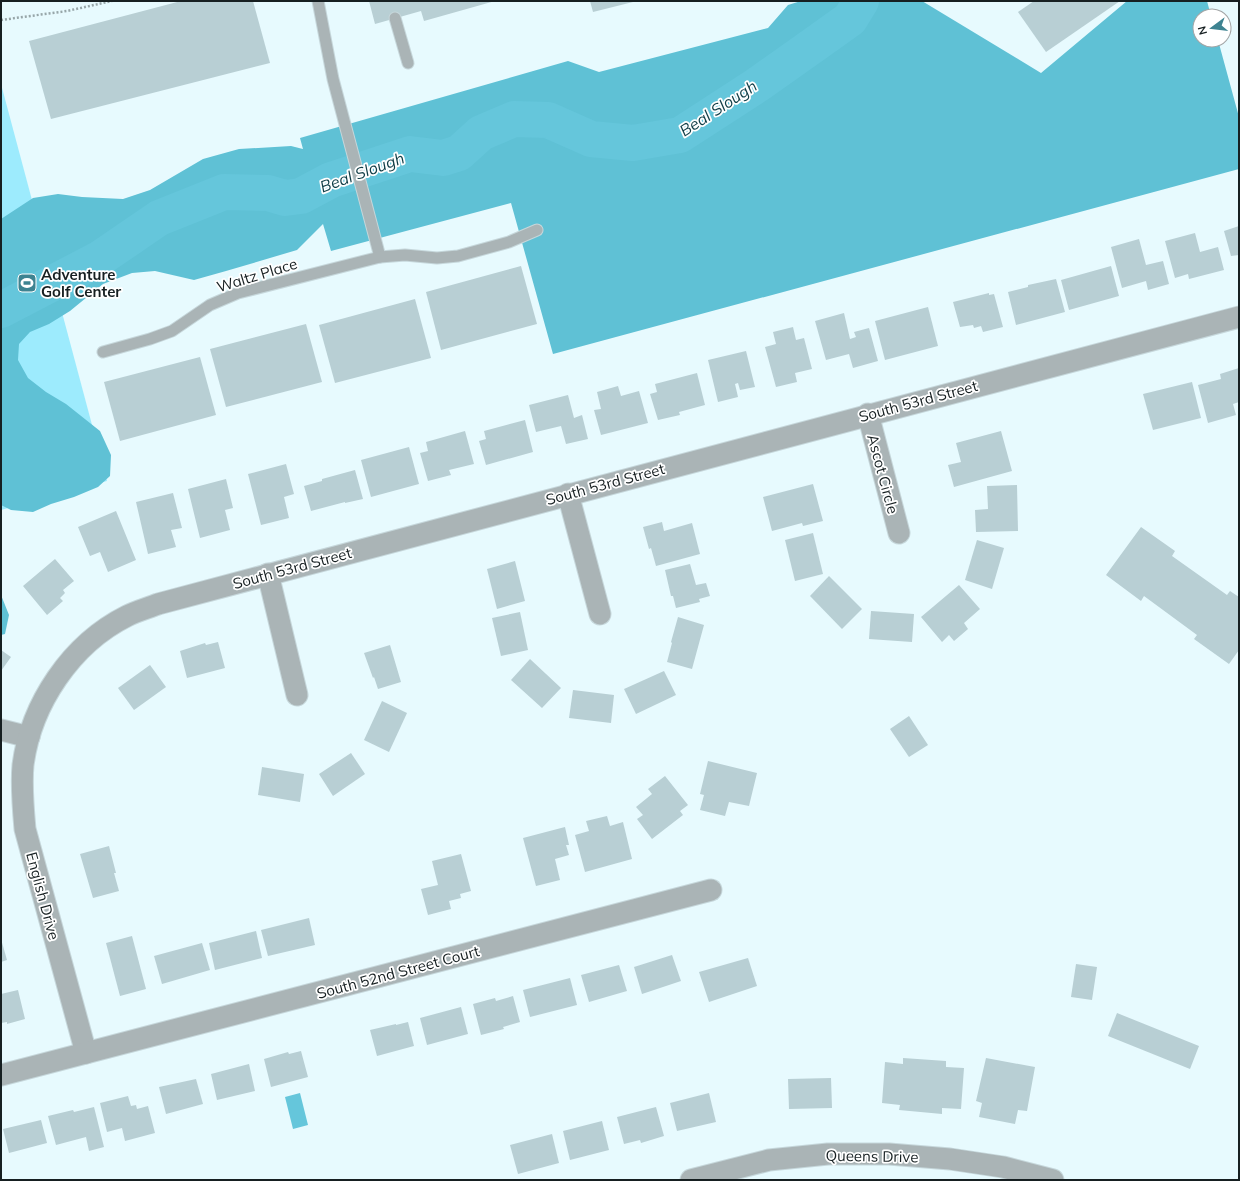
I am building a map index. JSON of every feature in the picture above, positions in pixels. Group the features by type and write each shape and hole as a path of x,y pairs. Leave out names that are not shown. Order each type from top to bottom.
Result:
{"street":[{"name":"South 53rd Street","path":"29,737 40,706 56,679 76,654 100,633 126,616 158,604 868,414 1239,317"},
{"name":"Ascot Circle","path":"868,414 899,533"},
{"path":"568,494 600,614"},
{"path":"268,574 297,695"},
{"path":"1,730 29,737"},
{"name":"English Drive","path":"29,737 23,766 22,798 25,828 86,1053"},
{"name":"South 52nd Street Court","path":"1,1075 711,890"},
{"name":"Queens Drive","path":"704,1178 769,1160 828,1154 889,1154 950,1159 1003,1167 1053,1180"}],"lane":[{"path":"318,1 333,80 380,256"},
{"path":"395,18 408,63"},
{"name":"Waltz Place","path":"103,352 150,339 172,331 210,305 227,297 380,256 404,255 437,258 458,256 509,242 537,230"}],"path":[{"path":"1,20 67,11 112,1"}],"shaded area":[{"path":"801,1 922,1 1041,73 1127,1 1207,1 1209,8 1192,8 1192,48 1220,48 1239,117 1239,169 553,354 511,203 331,251 323,224 297,250 194,280 155,271 132,273 103,284 70,311 49,324 30,332 19,344 18,360 28,378 46,392 66,404 100,431 111,455 110,476 98,487 33,512 11,510 1,505 1,219 33,198 58,194 123,199 150,190 203,159 239,149 291,146 303,149 300,138 568,61 599,72 768,28 788,5"},
{"name":"Adventure Golf Center","path":"1,84 107,481 1,510"},
{"path":"1,595 9,615 5,634 1,635"},
{"path":"300,1093 308,1125 293,1129 285,1097"}],"building":[{"path":"181,1 253,1 270,63 51,119 29,41"},
{"path":"369,1 495,1 424,21 421,11 375,24"},
{"path":"590,1 633,1 633,2 593,12"},
{"path":"1034,1 1120,1 1046,52 1018,12"},
{"path":"1239,226 1239,255 1231,256 1224,231"},
{"path":"1195,233 1200,252 1218,247 1224,270 1189,279 1188,274 1175,278 1165,241"},
{"path":"1139,239 1146,265 1163,261 1169,284 1148,290 1146,281 1122,288 1111,247"},
{"path":"521,266 537,324 441,350 426,292"},
{"path":"1111,266 1119,296 1069,310 1061,280"},
{"path":"1056,279 1065,312 1016,325 1008,292 1028,287 1028,285"},
{"path":"989,293 989,295 994,294 1003,327 983,332 981,326 974,328 973,325 960,327 953,302"},
{"path":"415,299 431,358 335,383 319,325"},
{"path":"928,307 938,346 885,360 875,321"},
{"path":"844,313 850,339 856,337 854,332 869,328 878,361 853,368 849,354 826,360 815,321"},
{"path":"306,324 322,382 226,407 210,349"},
{"path":"793,327 796,340 804,338 812,369 795,373 797,382 776,387 765,347 776,344 773,332"},
{"path":"746,351 755,387 740,390 738,383 735,384 738,397 718,402 708,360"},
{"path":"200,357 216,415 120,441 104,382"},
{"path":"1239,368 1239,402 1233,404 1236,415 1208,423 1198,385 1221,379 1220,374"},
{"path":"697,373 705,405 679,412 680,415 658,420 650,394 657,392 655,384"},
{"path":"1192,382 1201,418 1153,430 1143,394"},
{"path":"618,386 621,396 639,391 648,423 601,435 594,410 601,409 597,392"},
{"path":"568,395 574,418 582,415 588,439 566,444 561,426 536,432 529,405"},
{"path":"525,420 533,452 486,465 479,441 486,439 484,431"},
{"path":"465,431 474,464 449,470 451,475 428,481 420,453 428,451 426,442"},
{"path":"1001,431 1012,471 954,487 948,465 961,462 956,443"},
{"path":"409,447 419,484 371,497 361,460"},
{"path":"286,464 294,494 284,497 289,518 261,525 248,474"},
{"path":"355,470 363,499 311,511 304,486 322,481 322,479"},
{"path":"226,479 233,508 225,510 230,530 200,538 188,489"},
{"path":"813,484 823,521 803,526 802,523 772,531 763,497"},
{"path":"1017,485 1018,531 976,532 975,510 988,509 987,486"},
{"path":"173,493 182,528 171,530 176,547 148,554 136,502"},
{"path":"116,511 136,560 108,572 100,552 90,556 78,527"},
{"path":"662,522 664,531 692,523 700,554 656,566 651,548 649,549 643,527"},
{"path":"1141,527 1175,551 1172,556 1227,595 1230,591 1239,597 1239,650 1229,664 1194,639 1197,635 1144,596 1141,601 1106,575"},
{"path":"813,533 823,574 795,581 785,540"},
{"path":"977,540 1004,548 992,589 965,580"},
{"path":"55,559 74,581 63,590 65,593 60,598 63,601 47,615 23,586"},
{"path":"515,561 525,601 497,609 487,569"},
{"path":"690,564 696,585 706,583 710,596 699,599 700,602 676,608 673,596 671,596 665,570"},
{"path":"829,576 862,609 842,629 810,596"},
{"path":"959,585 980,609 964,623 968,629 954,641 949,635 942,642 921,617"},
{"path":"871,611 914,614 912,642 869,639"},
{"path":"520,612 528,650 501,656 492,618"},
{"path":"678,617 704,625 692,669 667,662"},
{"path":"218,642 225,668 187,678 180,651 205,643 206,645"},
{"path":"390,645 401,682 378,689 364,653"},
{"path":"1,650 11,657 1,671"},
{"path":"530,659 561,688 542,708 511,680"},
{"path":"150,665 166,687 134,710 118,688"},
{"path":"664,671 676,695 636,714 624,689"},
{"path":"573,690 614,695 611,723 569,718"},
{"path":"382,701 407,713 389,752 364,740"},
{"path":"909,716 928,745 909,757 890,729"},
{"path":"351,753 365,774 333,796 319,774"},
{"path":"708,761 757,773 749,806 729,802 725,816 700,810 704,795 700,794"},
{"path":"262,767 304,774 300,802 258,795"},
{"path":"665,776 688,805 680,811 683,815 652,839 637,819 643,815 636,807 652,794 648,789"},
{"path":"607,816 610,826 623,822 632,859 585,872 575,835 589,831 586,821"},
{"path":"565,827 569,845 566,845 569,855 555,859 560,880 536,886 523,838"},
{"path":"109,846 119,891 93,898 80,854"},
{"path":"461,854 471,891 460,894 461,898 449,901 451,909 428,915 421,889 438,885 432,861"},
{"path":"309,918 315,945 268,956 261,930"},
{"path":"256,931 262,958 215,970 209,943"},
{"path":"132,936 146,989 120,996 106,943"},
{"path":"1,939 7,960 1,962"},
{"path":"202,943 210,970 162,984 154,956"},
{"path":"672,955 681,981 642,994 634,967"},
{"path":"748,958 757,986 709,1002 699,972"},
{"path":"1076,964 1097,967 1092,1000 1071,997"},
{"path":"619,965 627,991 589,1002 581,975"},
{"path":"570,978 577,1005 530,1017 523,990"},
{"path":"18,990 25,1019 7,1024 7,1022 1,1023 1,994"},
{"path":"513,996 520,1022 503,1027 504,1029 481,1035 473,1004 495,998 496,1001"},
{"path":"461,1007 468,1034 427,1045 420,1018"},
{"path":"1117,1013 1199,1046 1190,1069 1108,1036"},
{"path":"408,1022 414,1046 377,1056 370,1030"},
{"path":"301,1051 308,1077 271,1087 264,1059 288,1052 289,1054"},
{"path":"903,1058 946,1061 946,1067 964,1068 961,1109 942,1108 942,1114 899,1110 900,1105 882,1103 885,1062 903,1064"},
{"path":"986,1058 1035,1067 1027,1111 1018,1110 1015,1124 979,1117 982,1103 976,1101"},
{"path":"249,1064 255,1091 217,1100 211,1074"},
{"path":"831,1078 832,1108 789,1109 788,1079"},
{"path":"196,1079 203,1104 166,1114 159,1087"},
{"path":"709,1093 716,1122 677,1131 670,1103"},
{"path":"128,1096 131,1106 136,1105 137,1109 148,1106 155,1133 125,1141 122,1128 107,1132 100,1103"},
{"path":"94,1107 104,1147 89,1151 86,1137 56,1145 48,1116"},
{"path":"656,1107 664,1136 641,1143 640,1140 624,1144 617,1117"},
{"path":"41,1120 47,1143 9,1153 3,1129"},
{"path":"602,1121 609,1150 570,1160 563,1131"},
{"path":"552,1134 559,1163 518,1174 510,1145"}],"waterway":[{"name":"Beal Slough","path":"1,310 99,259 159,218 224,192 268,193 285,198 301,196 331,180 410,154 443,158 459,153 481,133 514,119 548,120 591,139 633,143 680,135 757,85 850,19 861,1"}],"place":[{"name":"Adventure Golf Center","path":"27,283"}]}
